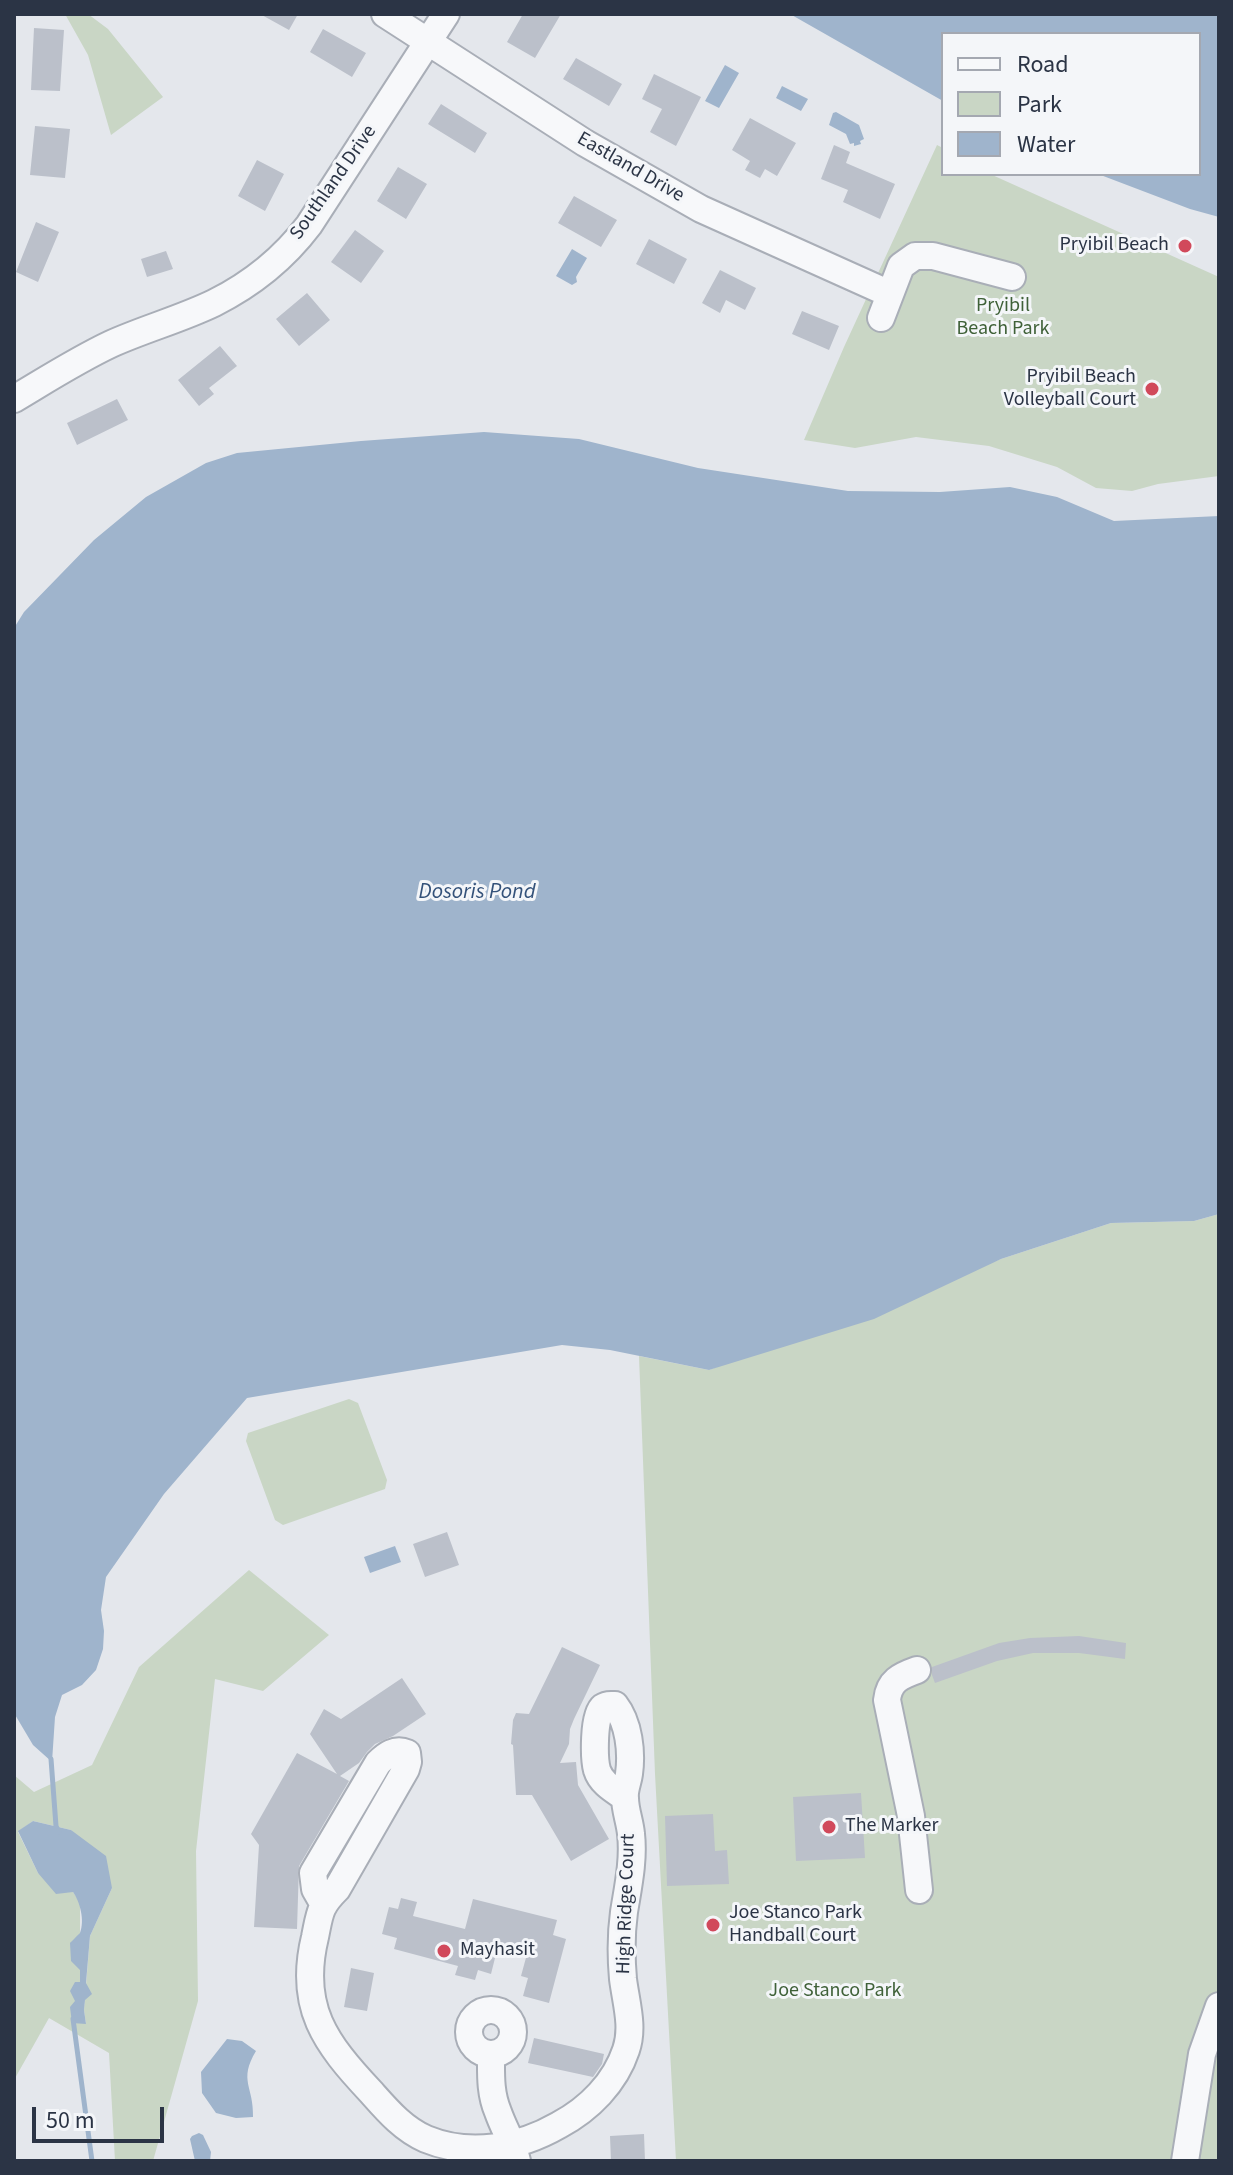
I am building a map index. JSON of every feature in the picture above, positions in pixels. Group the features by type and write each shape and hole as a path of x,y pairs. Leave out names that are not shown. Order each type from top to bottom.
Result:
{"street":[{"name":"Eastland Drive","path":"385,14 585,143 701,209 885,306 901,266 910,258 920,255 943,258 1012,277"},
{"name":"Southland Drive","path":"14,399 113,343 213,303 266,271 309,225 446,14"},
{"path":"917,1670 895,1680 887,1700 911,1816 919,1890"},
{"path":"396,1751 407,1753 406,1769 337,1889 323,1903 315,1889 313,1873 378,1763 396,1751"},
{"name":"High Ridge Court","path":"323,1903 312,1947 309,1979 313,2011 325,2037 348,2069 395,2118 425,2138 447,2146 515,2153 598,2097 616,2074 627,2050 630,2019 622,1946 631,1836 624,1797"},
{"path":"1185,2161 1202,2054 1219,2006"},
{"path":"491,2054 491,2089 515,2153"}],"green space":[{"path":"65,14 88,14 108,29 163,97 111,135 88,55"},
{"name":"Pryibil Beach Park","path":"937,145 941,147 941,176 994,176 1219,277 1219,476 1158,484 1132,491 1096,488 1057,467 989,446 916,437 855,448 804,440"},
{"name":"Joe Stanco Park","path":"1219,1214 1219,2161 676,2161 655,1774 639,1356 709,1370 1001,1259 1111,1223 1194,1221"},
{"path":"349,1399 358,1403 387,1480 385,1489 283,1525 275,1520 246,1441 248,1433"},
{"path":"249,1570 329,1635 263,1691 215,1679 196,1851 198,2001 153,2161 115,2161 109,2053 49,2018 14,2080 14,1775 34,1792 92,1765 139,1667","holes":["33,1821 71,1830 112,1888 90,1936 84,2010 86,2024 75,2001 80,1983 80,1902 73,1892 38,1873 18,1832"]}],"water":[{"path":"790,14 1219,14 1219,217 1103,176 1201,176 1201,32 941,32 941,100"},
{"path":"725,65 739,73 719,108 705,101"},
{"path":"782,86 808,99 801,111 776,98"},
{"path":"836,112 859,125 864,139 860,141 861,144 850,144 846,134 829,125"},
{"path":"572,249 587,258 576,277 577,282 572,285 556,276"},
{"name":"Dosoris Pond","path":"484,432 579,439 698,468 848,491 940,492 1010,487 1057,497 1114,521 1219,516 1219,1214 1194,1221 1111,1223 1001,1259 874,1319 709,1370 610,1350 562,1345 247,1398 164,1494 106,1577 101,1610 103,1649 96,1670 82,1685 62,1695 55,1717 52,1762 33,1745 14,1713 14,628 24,612 94,540 146,497 206,463 237,453"},
{"path":"395,1546 401,1562 370,1573 364,1557"},
{"path":"33,1821 71,1830 106,1856 112,1888 90,1936 86,1983 92,1994 85,2000 86,2024 72,2023 70,2007 75,2001 70,1991 75,1982 80,1982 80,1970 71,1961 70,1943 80,1933 80,1906 73,1892 56,1894 38,1873 18,1831"},
{"path":"227,2039 242,2041 256,2051 247,2077 253,2117 236,2118 216,2113 202,2093 201,2072"},
{"path":"199,2133 211,2152 210,2161 195,2161 190,2139"}],"building":[{"path":"260,14 298,14 289,30"},
{"path":"523,14 561,14 535,58 507,42"},
{"path":"34,28 64,30 60,91 31,90"},
{"path":"323,29 366,53 352,77 310,52"},
{"path":"576,58 622,84 609,106 563,79"},
{"path":"654,74 701,97 676,146 650,132 662,109 642,99"},
{"path":"441,104 487,133 475,153 428,124"},
{"path":"750,118 796,143 777,176 765,169 760,178 745,170 750,161 732,150"},
{"path":"35,126 70,129 65,178 30,175"},
{"path":"834,145 850,152 846,163 895,184 880,219 843,202 848,190 821,179"},
{"path":"257,160 284,174 265,211 238,196"},
{"path":"398,167 427,184 406,219 377,201"},
{"path":"574,196 617,220 601,247 558,223"},
{"path":"36,222 59,232 38,282 16,272"},
{"path":"355,230 384,251 361,283 331,262"},
{"path":"649,239 687,259 674,284 636,264"},
{"path":"166,251 173,269 147,277 141,259"},
{"path":"720,270 756,288 745,310 726,300 720,313 702,303"},
{"path":"307,293 330,320 299,346 276,319"},
{"path":"802,311 839,326 829,350 792,334"},
{"path":"220,346 237,366 209,388 214,394 199,406 178,380"},
{"path":"117,399 128,420 77,445 67,423"},
{"path":"447,1532 459,1565 425,1577 413,1544"},
{"path":"1079,1636 1126,1643 1125,1659 1079,1653 1033,1653 997,1661 935,1683 932,1675 932,1667 999,1643"},
{"path":"562,1647 600,1665 574,1719 569,1744 560,1763 576,1762 578,1785 609,1839 571,1861 532,1795 516,1795 511,1744 516,1713 529,1714"},
{"path":"402,1678 426,1714 375,1744 359,1763 340,1776 349,1781 299,1866 297,1929 254,1927 259,1845 251,1834 297,1753 337,1774 310,1734 324,1709 341,1719"},
{"name":"The Marker","path":"861,1793 865,1858 796,1861 793,1797"},
{"path":"713,1814 715,1851 727,1850 729,1884 667,1886 665,1816"},
{"name":"Mayhasit","path":"401,1898 417,1902 413,1916 465,1929 473,1899 557,1920 553,1935 566,1939 549,2003 523,1996 528,1978 521,1976 527,1954 498,1946 491,1974 478,1970 475,1980 455,1975 458,1966 394,1949 397,1938 382,1934 389,1907 398,1909"},
{"path":"351,1968 374,1973 367,2011 344,2007"},
{"path":"534,2038 604,2054 602,2064 593,2077 528,2063"},
{"path":"644,2134 645,2161 611,2161 610,2136"}],"waterway":[{"path":"51,1759 59,1832"},
{"path":"73,2019 92,2161"}],"place":[{"name":"Pryibil Beach","path":"1185,246"},
{"name":"Pryibil Beach Volleyball Court","path":"1152,389"},
{"name":"The Marker","path":"829,1827"},
{"name":"Joe Stanco Park Handball Court","path":"713,1925"},
{"name":"Mayhasit","path":"444,1951"}]}
